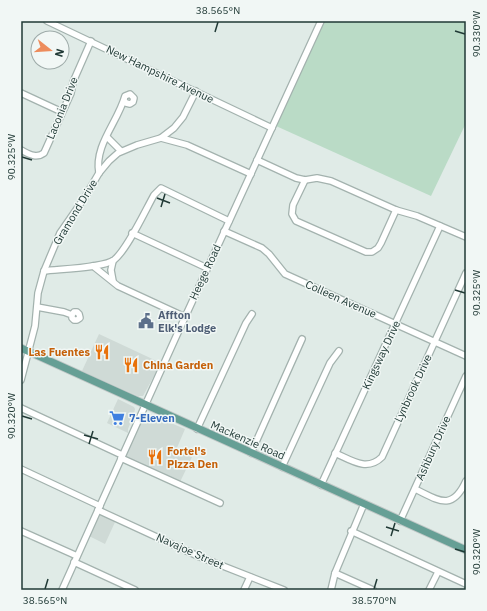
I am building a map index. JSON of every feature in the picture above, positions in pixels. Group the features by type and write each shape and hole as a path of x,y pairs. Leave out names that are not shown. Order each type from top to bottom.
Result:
{"main road":[{"name":"Mackenzie Road","path":"24,350 466,550"}],"street":[{"name":"New Hampshire Avenue","path":"48,21 272,128"},
{"name":"Heege Road","path":"62,590 207,268 321,21"},
{"name":"Laconia Drive","path":"21,150 34,156 40,155 44,152 71,93 76,74 91,41"},
{"name":"Gramond Drive","path":"21,380 24,350 35,326 38,293 44,271 60,233 85,197 99,173 109,161 121,151 161,138 177,135 183,117 196,92"},
{"path":"21,93 62,112"},
{"path":"99,173 98,158 124,100"},
{"path":"161,138 177,135 251,174"},
{"path":"107,137 121,151"},
{"path":"257,160 296,178 305,180 317,178 331,181 396,210 417,216 466,237"},
{"path":"305,180 293,206 292,214 296,221 366,252 372,252 378,248 396,210"},
{"path":"113,282 111,270 113,261 122,251 157,190 161,188 229,221"},
{"name":"Kingsway Drive","path":"321,485 440,226"},
{"name":"Colleen Avenue","path":"224,231 262,248 269,254 285,274 466,356"},
{"path":"132,233 207,268"},
{"path":"44,271 94,266 113,261"},
{"path":"94,266 118,286 185,317"},
{"name":"Lynbrook Drive","path":"336,453 359,464 369,464 378,461 382,457 466,273"},
{"path":"37,307 72,315"},
{"path":"197,429 246,322 252,314"},
{"path":"251,453 302,339"},
{"path":"282,467 330,362 339,351"},
{"name":"Ashbury Drive","path":"400,520 466,376"},
{"path":"21,408 220,503"},
{"name":"Navajoe Street","path":"21,469 200,557 284,590"},
{"path":"415,488 437,500 447,501 456,497 462,490 466,481"},
{"path":"332,590 335,573 364,504"},
{"path":"21,531 135,590"},
{"path":"352,531 466,584"},
{"path":"430,590 438,572"},
{"path":"335,573 373,590"},
{"path":"244,590 250,577"}],"shaded area":[{"path":"99,334 161,363 143,396 138,396 82,371"},
{"path":"118,399 134,407 135,409 128,433 107,423"},
{"path":"146,415 152,415 185,429 176,450 192,457 180,482 125,456"},
{"path":"103,514 116,520 105,544 89,536 98,516"}],"green space":[{"path":"324,21 466,21 466,123 431,196 276,126"}],"place":[{"name":"Affton Elk's Lodge","path":"146,321"},
{"name":"Las Fuentes","path":"102,352"},
{"name":"China Garden","path":"131,365"},
{"name":"7-Eleven","path":"117,418"},
{"name":"Fortel's Pizza Den","path":"155,457"}]}
